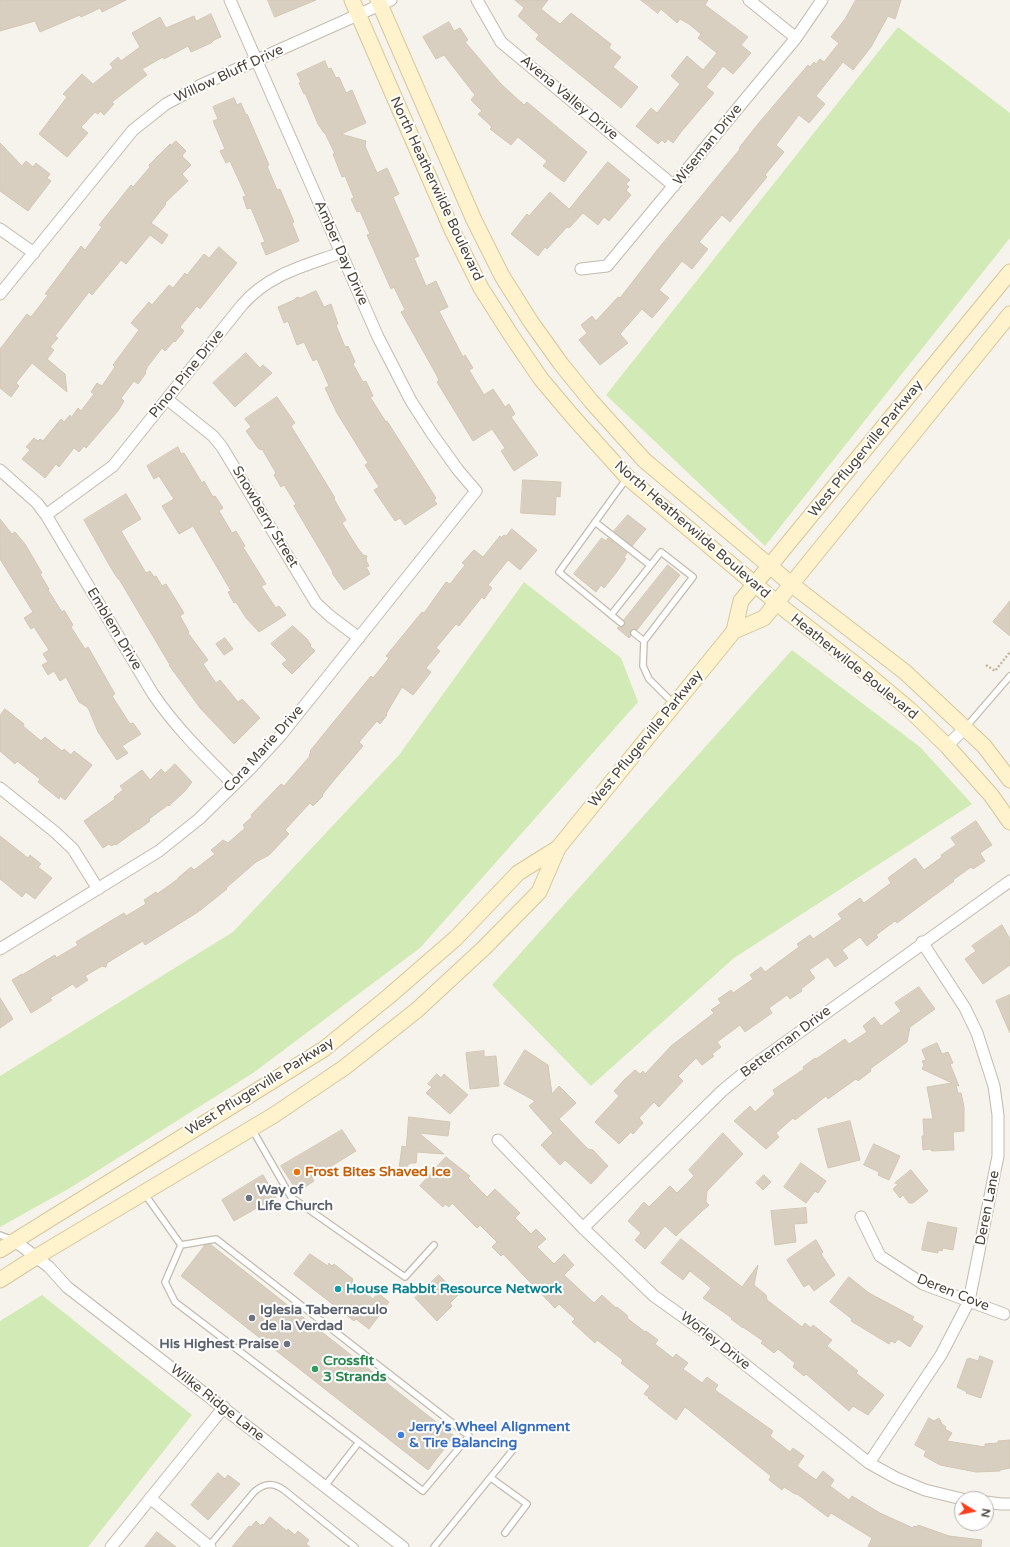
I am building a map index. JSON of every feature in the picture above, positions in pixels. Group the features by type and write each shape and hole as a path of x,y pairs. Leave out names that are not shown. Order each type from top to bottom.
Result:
{"main road":[{"name":"North Heatherwilde Boulevard","path":"352,0 452,230 481,288 541,379 627,477 776,603"},
{"name":"North Heatherwilde Boulevard","path":"383,2 474,220 502,276 560,364 644,460 791,584"},
{"name":"West Pflugerville Parkway","path":"0,1280 36,1256 274,1115 345,1067 417,1010 484,948 539,892 558,848 734,631 742,602 755,585 1010,272"},
{"name":"West Pflugerville Parkway","path":"734,631 764,618 1010,314"},
{"path":"627,477 633,472 643,472 663,476"},
{"name":"Heatherwilde Boulevard","path":"791,584 905,672 984,746 1010,780"},
{"name":"Heatherwilde Boulevard","path":"776,603 859,667 910,710 947,746 991,795 1010,822"},
{"name":"West Pflugerville Parkway","path":"0,1250 324,1049 388,997 456,938 518,873 558,848"}],"street":[{"name":"Amber Day Drive","path":"230,0 378,337 411,401 433,436 476,492"},
{"name":"Avena Valley Drive","path":"477,0 501,42 674,186"},
{"path":"749,0 796,38"},
{"name":"Wiseman Drive","path":"581,269 608,266 796,38 822,0"},
{"name":"Willow Bluff Drive","path":"0,294 133,130 166,104 201,85 383,2"},
{"path":"0,229 34,253"},
{"name":"Pinon Pine Drive","path":"46,515 113,466 242,304 258,288 285,273 340,252"},
{"name":"Snowberry Street","path":"167,399 213,436 222,447 316,603 330,616 359,638"},
{"name":"Emblem Drive","path":"0,470 37,503 46,515 152,694 170,719 234,785"},
{"name":"Cora Marie Drive","path":"0,950 159,851 199,818 234,785 281,734 476,492"},
{"path":"947,746 966,728"},
{"path":"0,788 55,832 73,849 98,888"},
{"name":"Betterman Drive","path":"583,1228 722,1091 750,1066 922,942 1010,881"},
{"name":"Deren Lane","path":"868,1463 941,1355 968,1301 998,1156 998,1116 994,1086 987,1061 977,1033 965,1008 922,942"},
{"name":"Worley Drive","path":"498,1140 583,1228 654,1296 703,1331 868,1463 896,1478 925,1490 954,1497"},
{"name":"Deren Cove","path":"860,1217 880,1256 923,1284 1004,1314"},
{"name":"Wilke Ridge Lane","path":"15,1241 49,1267 67,1287 403,1547"},
{"path":"111,1547 224,1407"},
{"path":"150,1498 210,1546"},
{"path":"994,1503 1010,1504"}],"lane":[{"path":"621,623 560,572 627,477"},
{"path":"595,522 650,565"},
{"path":"611,615 661,552 693,577 644,642 643,666 649,679 675,704"},
{"path":"634,633 644,642"},
{"path":"966,728 1010,676"},
{"path":"252,1128 291,1197 405,1277 434,1245"},
{"path":"143,1193 181,1245"},
{"path":"0,1235 15,1241"},
{"path":"216,1238 468,1436 423,1491 175,1302 164,1282 181,1245 216,1238"},
{"path":"325,1486 359,1442"},
{"path":"434,1547 512,1451"},
{"path":"491,1478 527,1504 505,1533"},
{"path":"210,1546 260,1486 273,1484 284,1490 355,1547"}],"path":[{"path":"986,665 995,672 1010,652"}],"green space":[{"path":"898,27 1010,113 1010,238 765,546 606,395"},
{"path":"524,582 621,658 638,702 420,948 253,1073 70,1188 0,1227 0,1076 233,932 399,755"},
{"path":"792,650 920,747 972,804 734,958 591,1086 492,985"},
{"path":"42,1295 192,1415 88,1547 0,1547 0,1321"}],"building":[{"path":"0,0 126,0 102,12 100,8 81,17 80,15 40,32 35,21 0,31"},
{"path":"268,0 316,0 275,17"},
{"path":"515,0 548,0 541,9 560,24 571,13 611,44 609,48 621,57 613,67 638,87 621,108 536,39 539,35 518,16 524,8"},
{"path":"641,0 708,0 705,5 748,37 741,45 751,53 733,74 723,66 706,87 714,93 673,143 668,139 665,143 662,140 658,144 636,126 651,108 657,113 680,84 671,76 687,56 703,70 717,53 698,38 701,34 689,24 680,19 677,23 661,9 658,13"},
{"path":"856,0 901,0 895,19 888,16 871,47 853,70 843,62 816,96 825,104 809,123 799,115 776,145 784,152 765,175 767,177 730,222 722,215 699,242 708,249 692,269 682,261 659,290 669,298 652,318 642,309 620,334 628,343 600,365 579,340 587,333 581,325 592,316 596,321 618,297 620,298 740,149 739,148 758,124 808,65 810,67 814,62 816,64 820,59 824,62 839,43 831,37 845,19"},
{"path":"211,14 221,37 191,52 188,46 164,59 163,57 142,69 147,75 112,102 114,104 104,115 100,111 98,114 95,112 81,127 88,133 67,157 39,134 67,97 63,94 82,74 93,84 113,68 110,64 118,57 121,61 140,47 132,33 160,17 166,28 194,16 196,21"},
{"path":"449,22 454,31 460,28 468,40 465,42 501,84 524,105 527,102 587,152 564,182 543,166 547,161 518,137 511,145 490,129 492,127 478,114 482,111 471,100 475,95 444,55 436,59 423,37"},
{"path":"325,61 328,69 331,68 336,78 339,77 346,93 352,90 366,123 341,134 366,141 365,146 377,173 387,168 399,194 393,197 419,256 414,258 426,286 436,281 448,307 439,311 463,357 465,355 473,368 469,370 484,395 493,389 505,407 509,404 515,414 511,417 538,455 514,471 501,451 505,448 492,429 473,441 437,382 439,380 436,374 401,312 405,310 394,287 391,289 367,235 370,234 360,211 357,212 351,199 354,198 345,176 342,177 333,154 335,154 325,133 318,124 305,93 304,94 299,83 301,82 297,74"},
{"path":"234,98 237,105 241,103 246,115 247,114 269,165 267,166 277,190 280,189 294,222 292,223 299,241 266,255 261,243 265,242 251,208 247,209 243,197 246,196 230,161 226,163 220,151 225,149 213,121 218,119 213,107"},
{"path":"176,141 186,151 182,156 191,165 182,174 188,181 165,203 166,204 151,223 168,235 162,244 150,235 126,264 121,260 92,295 89,292 55,336 58,338 50,347 54,350 47,359 65,374 67,392 32,363 16,383 19,386 11,397 0,388 0,349 27,314 31,317 48,295 45,294 81,246 85,250 102,227 99,225 131,185 133,187 150,167 149,165 170,144 171,145"},
{"path":"0,143 22,166 26,161 33,167 36,163 50,174 47,178 51,181 28,211 0,191"},
{"path":"608,162 630,180 626,184 629,187 626,190 631,195 609,221 604,217 598,225 583,213 569,228 567,227 547,249 545,247 538,256 511,234 527,214 529,216 550,192 569,209"},
{"path":"219,247 237,263 200,309 197,306 180,327 184,331 175,342 174,341 165,351 162,348 148,366 145,372 146,373 138,384 134,381 121,398 124,401 118,411 86,448 84,446 79,452 74,448 59,467 56,464 45,478 22,459 30,450 26,447 34,438 38,441 40,439 43,441 61,419 64,422 70,415 71,418 78,408 81,411 94,394 91,392 97,383 102,386 115,367 113,365 139,330 131,323 149,302 152,305 169,285 173,288 185,273 187,275 204,254 209,258"},
{"path":"316,291 324,307 331,304 338,324 336,325 345,347 348,346 355,362 353,364 363,382 366,381 373,396 370,397 436,498 434,500 437,504 405,525 400,518 395,521 374,490 379,487 365,465 368,463 337,413 325,388 329,386 317,359 313,361 304,342 297,345 288,321 284,323 278,307 294,300 297,297 300,298"},
{"path":"246,353 260,368 263,365 272,373 235,407 213,383"},
{"path":"277,397 295,423 291,426 335,498 334,499 346,520 342,523 363,555 367,556 366,560 369,566 366,567 370,574 344,590 332,573 333,572 294,506 296,504 284,485 281,487 274,475 276,473 262,449 261,450 258,448 246,431 251,427 245,419"},
{"path":"178,447 181,454 184,453 202,483 204,481 213,497 215,496 223,508 219,511 232,533 236,531 245,546 243,547 266,584 261,586 276,608 279,606 286,615 259,632 246,618 236,602 234,603 228,592 231,591 193,526 179,534 162,506 174,499 159,476 154,479 147,466"},
{"path":"523,480 561,482 560,497 556,496 555,515 521,513"},
{"path":"126,494 141,519 121,531 146,573 150,571 154,577 156,576 162,586 166,584 184,613 180,616 189,632 188,633 208,660 203,664 216,683 220,680 238,702 242,699 260,718 234,744 200,708 169,665 84,520"},
{"path":"628,515 646,529 632,546 614,531"},
{"path":"0,519 12,534 15,532 25,544 42,573 40,574 49,589 48,590 62,612 64,610 73,625 71,627 85,649 88,647 115,694 112,696 130,724 133,723 141,734 122,746 128,753 117,760 98,732 89,710 79,702 66,677 60,681 54,671 48,675 42,665 48,662 43,654 49,650 34,627 31,629 24,618 33,612 0,559"},
{"path":"512,529 537,550 520,570 508,560 488,585 492,588 484,599 482,597 459,626 456,624 436,648 440,651 426,668 431,672 413,695 402,687 386,714 387,715 380,724 377,721 359,742 363,746 322,795 323,796 313,806 310,803 285,830 289,834 269,855 256,862 226,888 227,889 198,912 145,945 143,941 107,963 106,967 102,966 85,976 88,980 76,988 73,984 50,998 52,1000 31,1013 12,980 55,955 56,958 78,945 76,942 124,913 126,916 146,904 144,900 156,892 157,894 178,879 191,867 194,870 215,854 211,850 223,840 228,843 245,828 243,825 252,817 251,815 281,784 284,786 310,756 310,751 371,676 373,678 389,658 386,656 422,612 424,613 446,582 450,584 465,565 462,563 474,550 483,557 500,536 501,538 504,535 506,536"},
{"path":"602,538 606,541 608,538 627,553 624,557 626,559 616,573 604,588 601,585 596,592 574,574"},
{"path":"668,565 680,575 637,630 631,630 631,636 629,638 617,628 624,625 624,620"},
{"path":"1010,601 1010,636 993,622"},
{"path":"293,626 307,639 311,645 310,646 315,651 292,674 282,664 287,660 271,644"},
{"path":"225,638 233,649 224,655 216,644"},
{"path":"5,709 24,724 23,726 41,741 45,737 62,751 64,749 71,755 74,751 92,765 65,800 60,796 59,799 38,782 40,779 17,761 15,764 0,751 0,716"},
{"path":"175,764 192,782 185,791 169,806 168,805 149,819 150,821 138,830 116,845 111,846 109,844 103,848 84,821 115,799 114,797 123,790 120,786 142,770 150,780 161,769 165,773"},
{"path":"976,821 992,845 980,853 985,861 973,869 971,867 897,923 895,921 876,935 878,937 867,946 860,937 842,950 848,958 835,967 828,957 809,970 815,978 801,989 802,991 790,999 787,995 769,1008 772,1013 745,1032 740,1025 717,1042 721,1047 712,1054 714,1056 702,1065 696,1058 678,1076 683,1081 659,1107 654,1102 639,1118 643,1123 633,1134 631,1132 619,1144 595,1122 619,1096 614,1091 624,1080 635,1070 640,1074 643,1071 645,1074 671,1046 714,1013 711,1010 721,1003 718,999 731,990 733,993 753,979 750,975 761,967 765,972 799,947 797,944 810,935 813,939 842,919 838,914 860,898 864,903 891,883 888,878 915,858 924,870 942,857 941,855 956,845 951,838"},
{"path":"0,836 28,858 30,855 41,864 38,867 52,878 35,899 26,892 22,897 0,879"},
{"path":"1002,925 1010,939 1010,965 983,984 965,959 976,951 972,946"},
{"path":"919,987 935,1009 910,1027 907,1042 870,1069 871,1071 858,1081 856,1079 828,1099 826,1096 795,1120 793,1118 776,1133 779,1137 766,1149 734,1121 750,1106 755,1112 775,1094 773,1090 804,1069 803,1067 815,1058 816,1059 845,1039 849,1044 867,1032 863,1026 874,1017 881,1026 901,1011 895,1003"},
{"path":"1010,995 1010,1033 996,1001"},
{"path":"0,998 13,1019 0,1028"},
{"path":"937,1043 942,1054 948,1052 953,1063 950,1064 959,1086 956,1085 958,1093 961,1093 964,1107 964,1131 953,1132 954,1150 923,1150 923,1119 933,1119 927,1087 952,1083 922,1069 924,1065 922,1061 926,1060 922,1050"},
{"path":"525,1050 548,1065 552,1094 559,1086 576,1103 559,1119 588,1149 593,1150 608,1166 591,1184 565,1160 560,1165 541,1145 553,1133 529,1106 535,1101 504,1084"},
{"path":"484,1051 484,1057 496,1056 499,1086 470,1089 466,1053"},
{"path":"437,1074 441,1078 444,1074 468,1095 450,1114 426,1093 432,1087 428,1084"},
{"path":"409,1117 450,1122 448,1136 419,1133 444,1154 417,1152 416,1163 410,1163 398,1176 402,1146 406,1147"},
{"path":"850,1121 860,1160 828,1168 818,1129"},
{"path":"342,1130 356,1151 312,1178 314,1181 299,1191 297,1187 295,1188 281,1166"},
{"path":"723,1133 743,1154 707,1191 706,1202 709,1205 676,1236 665,1226 645,1249 635,1240 641,1233 628,1221 644,1202 649,1207 670,1186 677,1193 694,1176 689,1170"},
{"path":"874,1144 900,1156 889,1180 878,1175 879,1172 864,1165"},
{"path":"446,1157 470,1176 468,1178 487,1197 495,1189 520,1213 515,1218 531,1234 536,1229 546,1239 537,1247 554,1264 564,1254 574,1265 564,1275 594,1303 602,1295 616,1308 617,1307 628,1316 627,1318 658,1340 655,1344 673,1358 676,1354 688,1363 683,1369 702,1383 707,1377 718,1385 715,1390 773,1431 770,1436 790,1452 793,1448 804,1456 797,1466 816,1480 823,1471 834,1480 830,1486 849,1500 852,1496 880,1513 913,1528 914,1526 917,1527 918,1525 949,1536 982,1540 981,1547 868,1547 872,1538 831,1513 828,1517 797,1494 784,1487 782,1490 769,1480 771,1476 685,1407 676,1420 644,1394 650,1386 621,1363 623,1360 597,1340 595,1343 572,1322 575,1319 559,1304 555,1308 503,1254 501,1256 492,1247 497,1242 480,1225 477,1228 452,1203 449,1207 445,1204 443,1207 420,1186"},
{"path":"801,1163 826,1181 818,1193 815,1191 806,1203 784,1187"},
{"path":"911,1170 928,1191 913,1203 909,1203 903,1195 900,1198 893,1189 898,1184 895,1183"},
{"name":"Way of Life Church","path":"263,1175 276,1197 234,1221 222,1200"},
{"path":"764,1175 771,1182 763,1190 756,1183"},
{"path":"806,1208 807,1223 794,1224 796,1242 775,1245 771,1211"},
{"path":"928,1222 957,1228 953,1250 943,1248 942,1251 938,1250 938,1253 922,1250"},
{"path":"681,1239 742,1287 758,1265 754,1285 766,1295 767,1300 802,1327 805,1323 811,1328 813,1325 832,1340 827,1346 858,1371 856,1373 884,1395 868,1415 853,1406 849,1411 806,1374 804,1376 793,1367 795,1363 778,1349 774,1353 761,1343 763,1341 703,1298 711,1288 690,1271 683,1280 661,1263"},
{"path":"816,1240 823,1252 821,1254 835,1275 814,1291 809,1284 804,1287 787,1260"},
{"path":"210,1244 454,1436 428,1470 181,1276 205,1245"},
{"name":"House Rabbit Resource Network","path":"310,1254 328,1266 329,1263 332,1266 334,1264 353,1279 352,1281 373,1299 378,1293 389,1302 369,1329 356,1319 354,1321 294,1274"},
{"path":"439,1275 458,1295 450,1303 452,1306 437,1321 415,1298"},
{"path":"849,1277 869,1293 914,1317 912,1320 923,1326 910,1347 898,1339 895,1343 891,1341 889,1344 851,1321 852,1319 830,1302"},
{"path":"980,1356 993,1361 981,1398 966,1393 967,1392 957,1387 967,1359 969,1358 978,1361"},
{"path":"929,1418 934,1421 939,1418 942,1424 946,1427 945,1429 952,1433 947,1441 985,1447 985,1444 1010,1440 1010,1468 1000,1471 976,1472 940,1465 924,1456 926,1451 915,1445"},
{"path":"218,1473 225,1479 228,1475 240,1484 208,1520 191,1505"},
{"path":"270,1517 287,1531 288,1529 295,1535 298,1531 309,1540 306,1544 310,1547 232,1547 249,1526 251,1527 256,1521 261,1526"},
{"path":"157,1532 176,1547 145,1547"}],"place":[{"name":"Frost Bites Shaved Ice","path":"297,1172"},
{"name":"Way of Life Church","path":"249,1198"},
{"name":"House Rabbit Resource Network","path":"338,1289"},
{"name":"Iglesia Tabernaculo de la Verdad","path":"252,1318"},
{"name":"His Highest Praise","path":"287,1344"},
{"name":"Crossfit 3 Strands","path":"315,1369"},
{"name":"Jerry's Wheel Alignment & Tire Balancing","path":"401,1435"}]}
